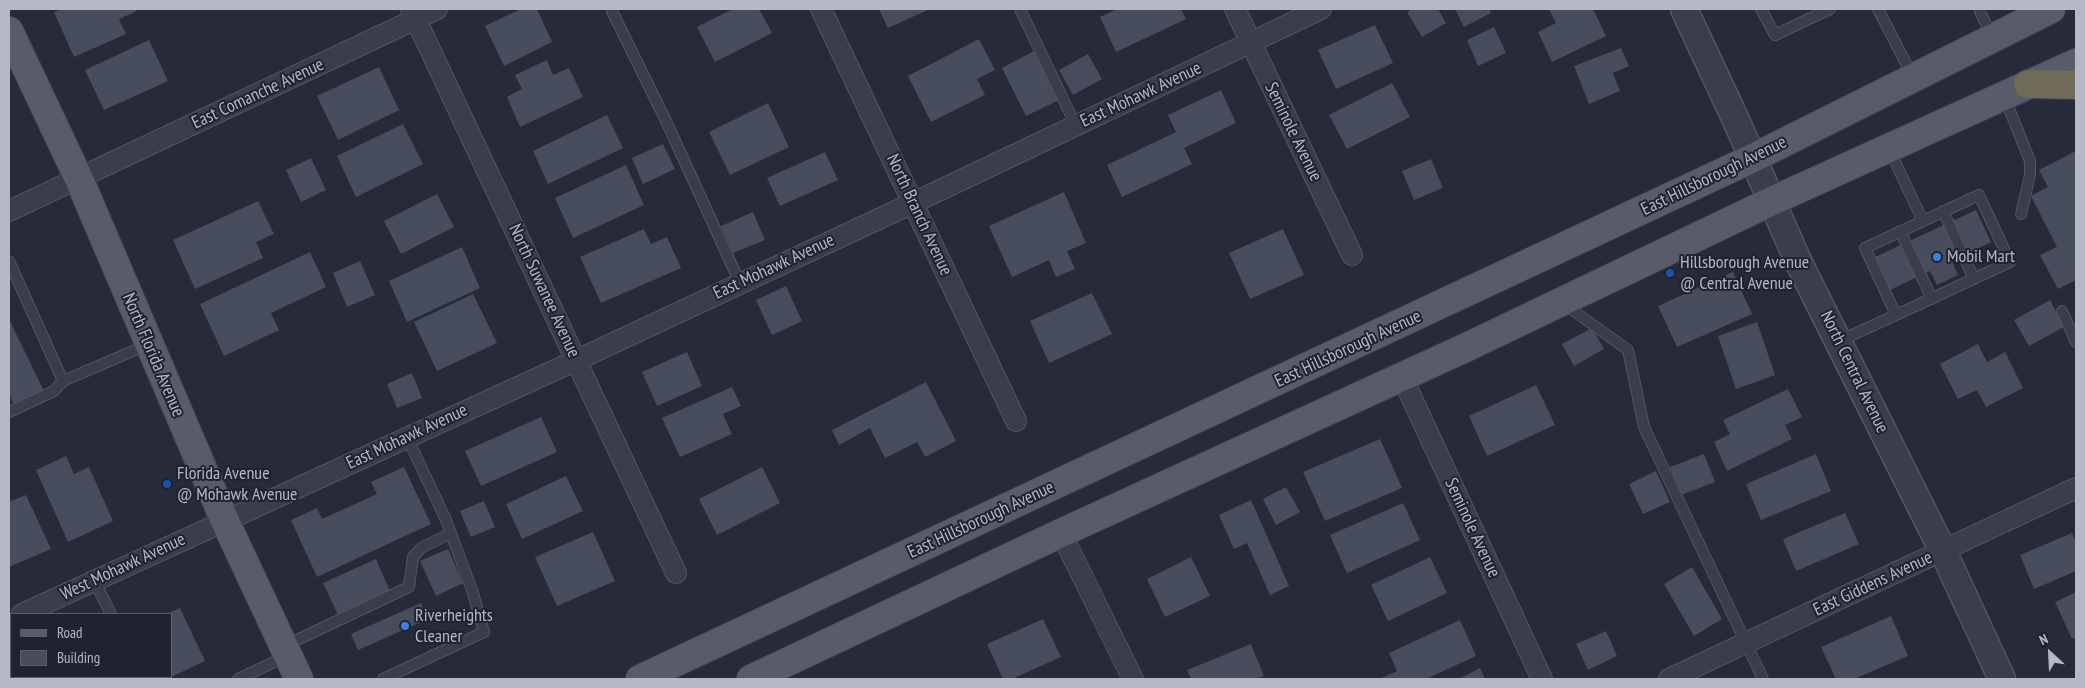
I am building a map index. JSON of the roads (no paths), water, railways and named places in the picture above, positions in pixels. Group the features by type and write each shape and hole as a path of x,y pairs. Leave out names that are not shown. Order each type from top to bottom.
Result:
{"highway":[{"path":"2016,90 2076,85"}],"main road":[{"name":"East Hillsborough Avenue","path":"640,679 1753,158 2045,10"},
{"name":"North Florida Avenue","path":"9,31 79,179 148,344 225,520 290,660"},
{"path":"751,679 1061,533 1402,377 1772,200 2076,63"}],"street":[{"name":"East Comanche Avenue","path":"9,211 79,179 413,14 437,9"},
{"name":"North Branch Avenue","path":"821,9 1016,421"},
{"name":"Seminole Avenue","path":"1235,9 1352,255"},
{"name":"East Mohawk Avenue","path":"225,520 577,360 1322,9"},
{"name":"North Central Avenue","path":"1684,9 1797,258 1943,551 2002,679"},
{"name":"North Suwanee Avenue","path":"413,14 676,573"},
{"name":"Seminole Avenue","path":"1402,377 1542,679"},
{"name":"East Giddens Avenue","path":"1669,679 2076,488"},
{"name":"West Mohawk Avenue","path":"24,613 225,520"},
{"path":"1061,533 1133,679"}],"lane":[{"path":"611,9 667,122 740,284"},
{"path":"1020,9 1076,126"},
{"path":"1761,9 1775,36 1830,9"},
{"path":"1878,9 1914,78"},
{"path":"1979,9 1992,38"},
{"path":"2016,90 2030,161 2030,175 2021,214"},
{"path":"1889,147 1923,221"},
{"path":"1838,341 1896,316 2010,262 1979,195 1864,248 1896,316"},
{"path":"1943,212 1974,279"},
{"path":"1900,231 1932,299"},
{"path":"9,262 63,381"},
{"path":"1561,301 1628,350 1644,427 1763,679"},
{"path":"2062,311 2076,342"},
{"path":"9,412 54,391 63,381 148,344"},
{"path":"383,679 484,632 473,593 451,533 407,437"},
{"path":"238,679 290,660 409,587 413,557 420,548 451,533"},
{"path":"94,580 110,613"}],"place":[{"name":"Mobil Mart","path":"1937,257"},
{"name":"Hillsborough Avenue @ Central Avenue","path":"1670,273"},
{"name":"Florida Avenue @ Mohawk Avenue","path":"167,484"},
{"name":"Riverheights Cleaner","path":"405,626"}]}
